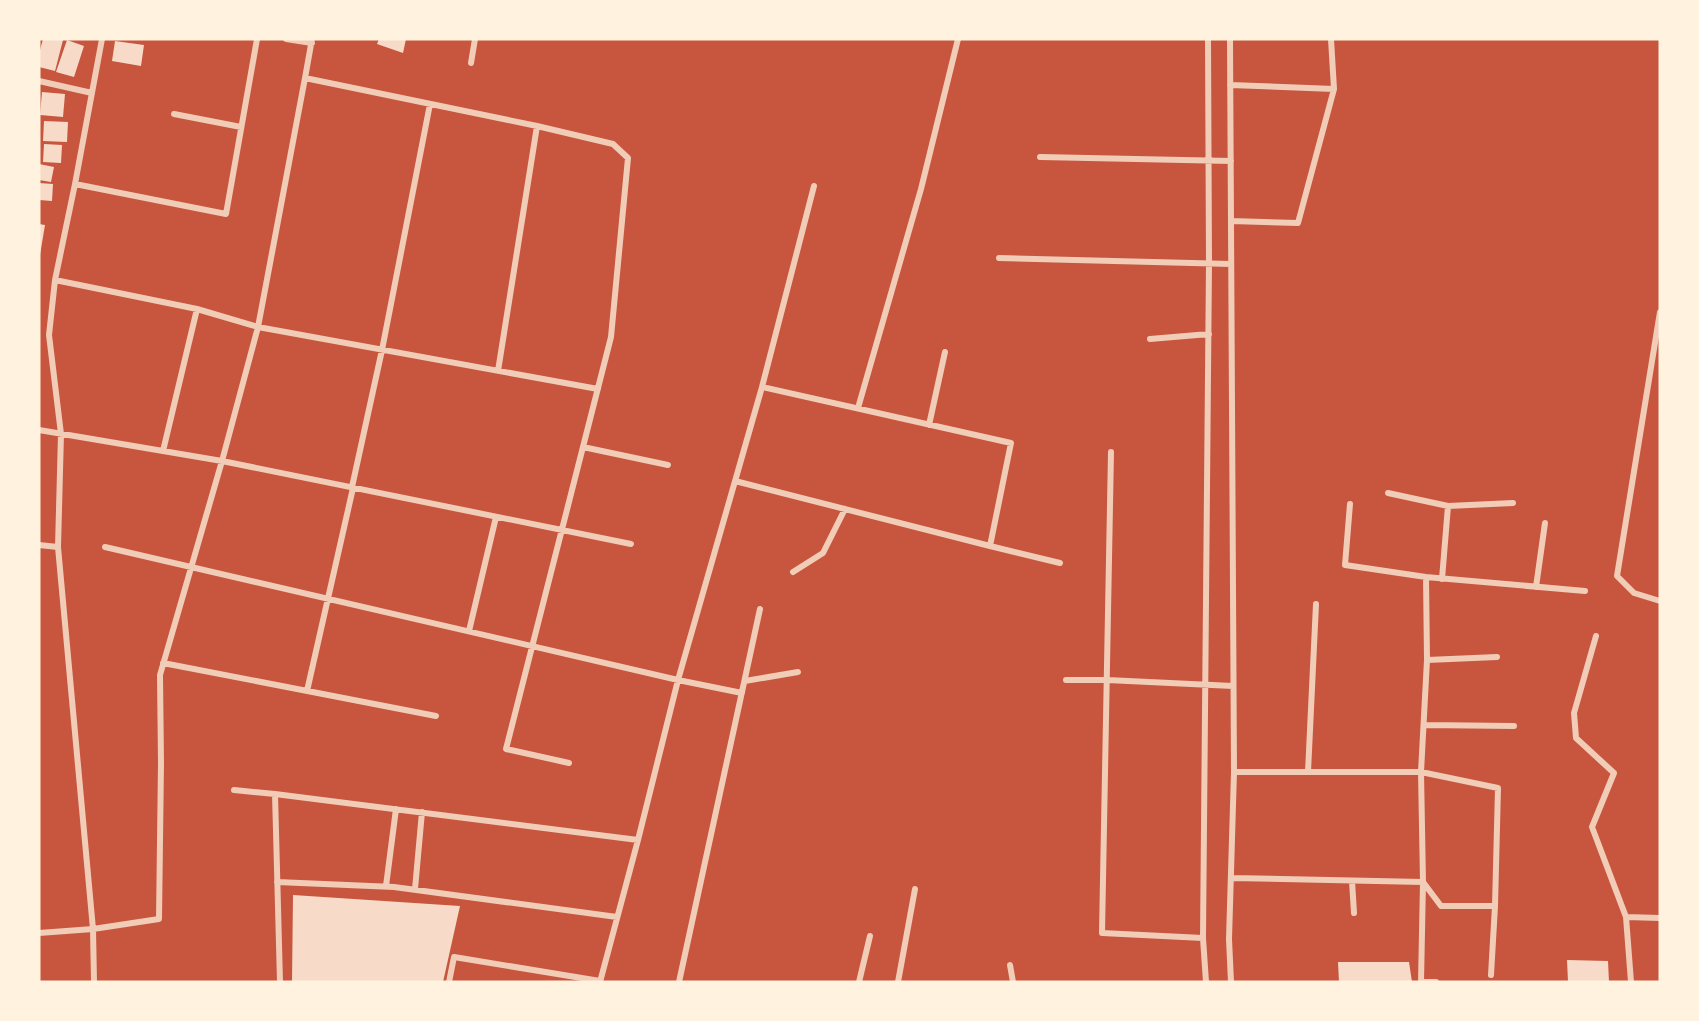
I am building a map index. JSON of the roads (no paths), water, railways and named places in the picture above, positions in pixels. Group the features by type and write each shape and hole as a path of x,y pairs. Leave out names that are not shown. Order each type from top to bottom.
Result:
{"street":[{"path":"94,982 93,928 58,547 62,434 49,336 55,280 102,39"},
{"path":"75,184 226,214 257,39"},
{"path":"39,933 159,919 160,675 258,327 312,41 286,39"},
{"path":"471,63 475,39"},
{"path":"858,408 921,189 958,39"},
{"path":"1206,982 1203,938 1209,334 1208,39"},
{"path":"1230,39 1233,772 1228,939 1231,982"},
{"path":"1231,222 1298,223 1334,89 1331,39"},
{"path":"305,78 613,144 628,158 611,337 506,749 569,763"},
{"path":"39,81 92,93"},
{"path":"1230,86 1334,89"},
{"path":"307,691 353,489 430,104"},
{"path":"174,114 241,128"},
{"path":"498,371 537,126"},
{"path":"1040,157 1231,161"},
{"path":"449,982 454,957 600,982 678,680 762,387 814,186"},
{"path":"999,258 1232,264"},
{"path":"55,280 197,309 258,327 598,389"},
{"path":"163,451 197,309"},
{"path":"1660,312 1617,576 1634,593 1660,601"},
{"path":"1150,339 1209,334"},
{"path":"929,425 945,352"},
{"path":"762,387 1011,443 990,546"},
{"path":"39,430 222,461 631,544"},
{"path":"583,447 668,465"},
{"path":"1111,452 1102,933 1203,938"},
{"path":"735,481 1060,563"},
{"path":"1388,494 1448,506 1513,503"},
{"path":"1350,504 1346,565 1442,579 1585,591"},
{"path":"1442,579 1448,506"},
{"path":"793,572 823,553 845,509"},
{"path":"469,631 496,517"},
{"path":"1536,587 1545,523"},
{"path":"39,545 58,547"},
{"path":"105,547 742,693"},
{"path":"1426,577 1428,660 1421,772 1423,882 1421,982 1437,982"},
{"path":"1308,772 1316,604"},
{"path":"679,982 760,609"},
{"path":"1596,636 1574,713 1576,738 1614,773 1592,827 1626,917 1631,982"},
{"path":"1428,660 1497,657"},
{"path":"163,663 436,716"},
{"path":"745,681 798,672"},
{"path":"1066,680 1233,686"},
{"path":"1424,724 1514,726"},
{"path":"1233,772 1421,772 1498,788 1491,975"},
{"path":"234,790 638,840"},
{"path":"275,794 280,982"},
{"path":"387,886 396,809"},
{"path":"415,889 422,812"},
{"path":"1231,878 1423,882"},
{"path":"1352,881 1354,913"},
{"path":"277,882 387,886 617,916"},
{"path":"1423,882 1441,906 1495,906"},
{"path":"898,982 915,889"},
{"path":"1626,917 1660,918"},
{"path":"859,982 870,936"},
{"path":"1010,965 1013,982"}]}
